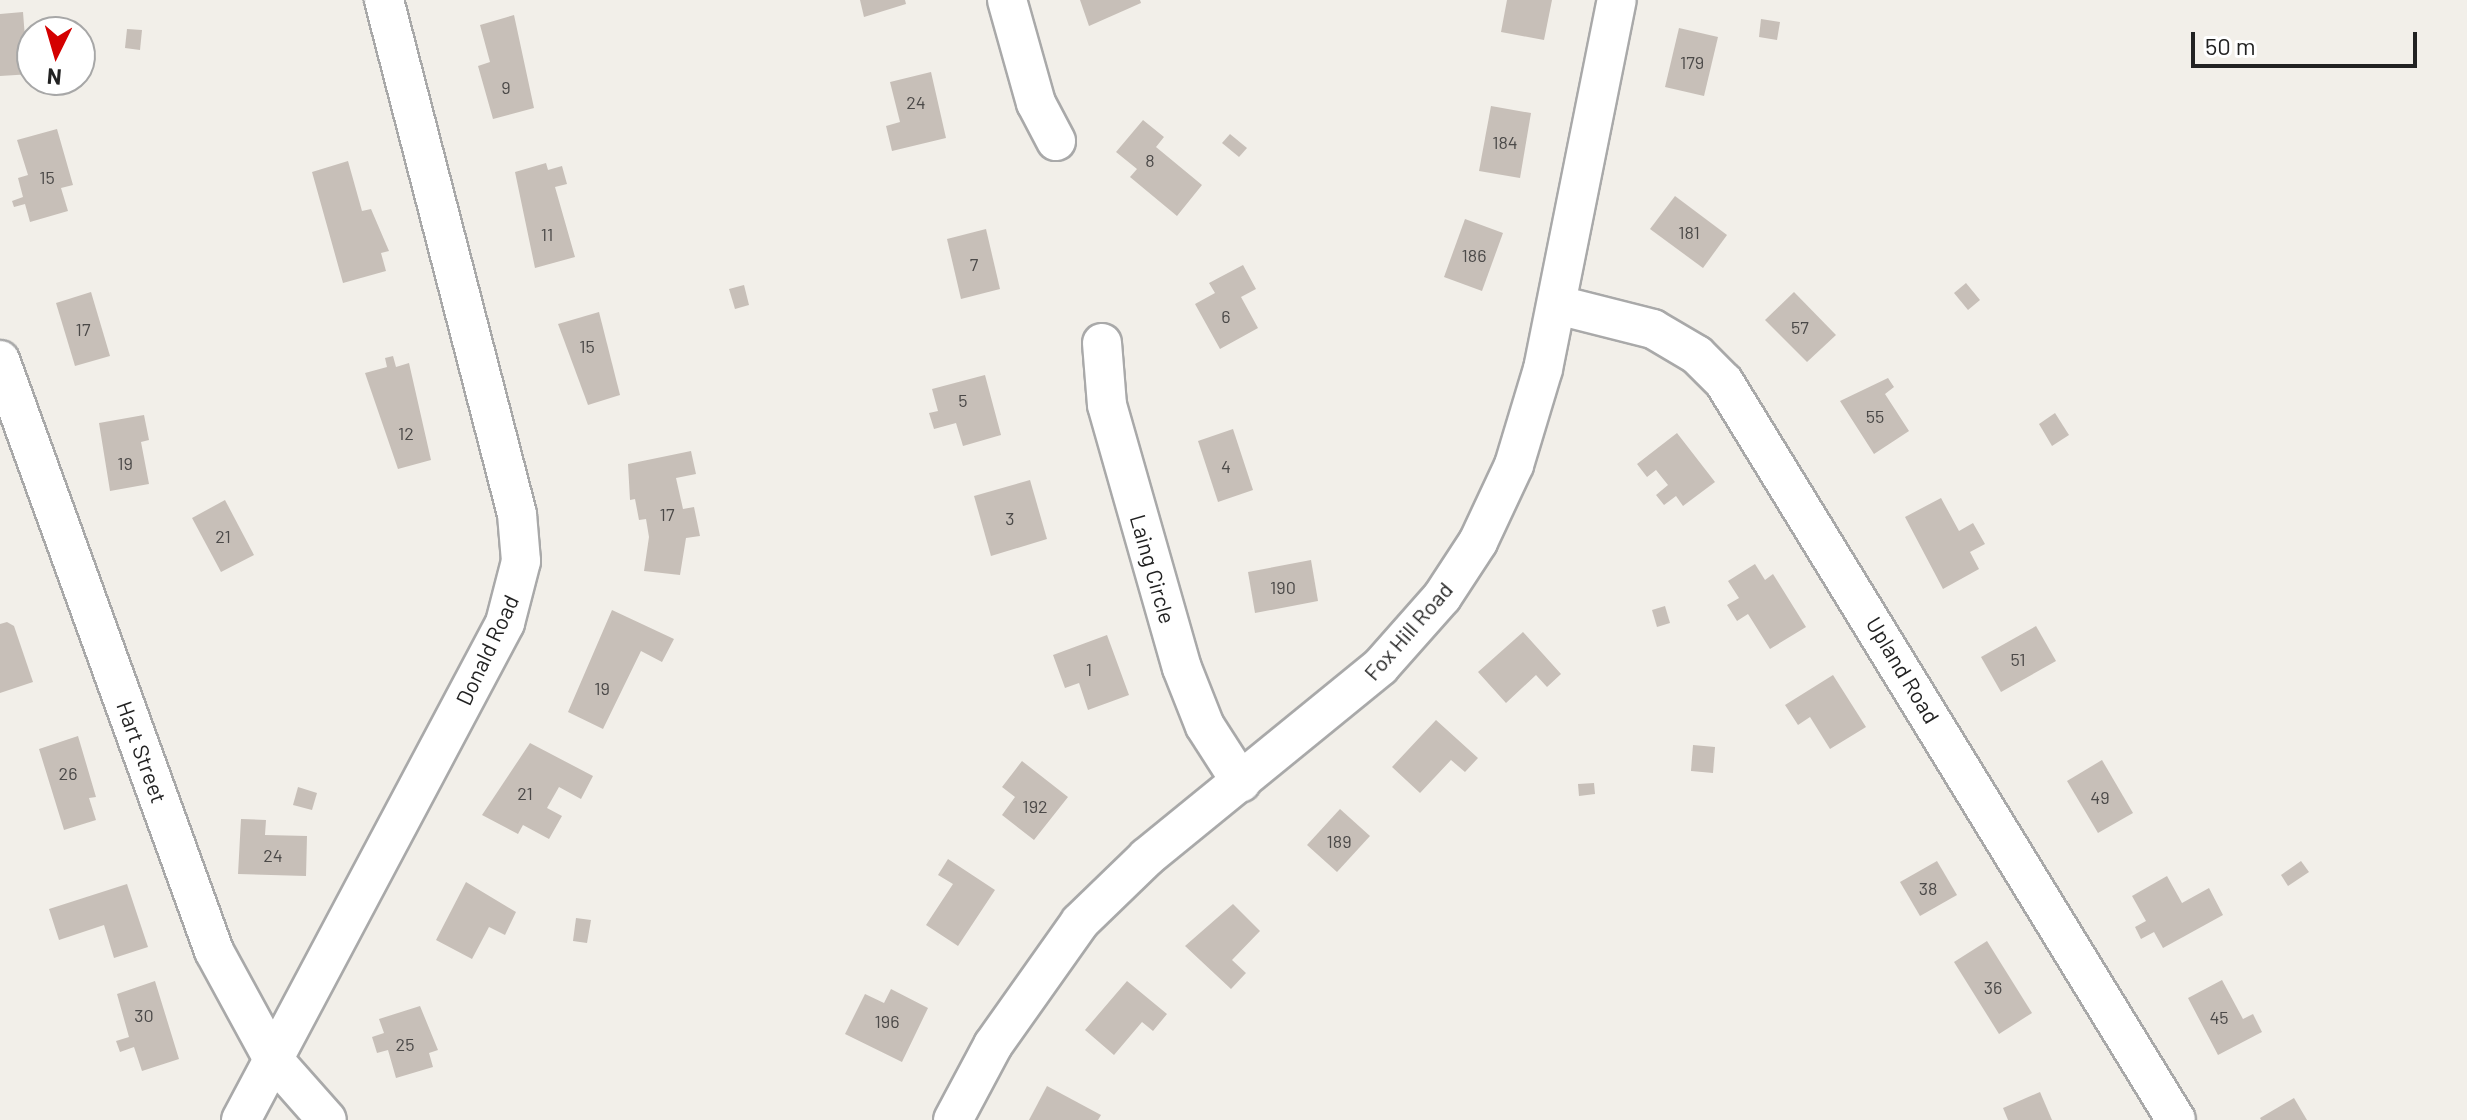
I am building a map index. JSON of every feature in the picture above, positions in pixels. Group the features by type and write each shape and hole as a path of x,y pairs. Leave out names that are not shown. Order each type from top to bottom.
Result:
{"street":[{"name":"Donald Road","path":"241,1120 505,623 521,561 517,514 384,0"},
{"path":"1007,0 1036,103 1056,141"},
{"name":"Fox Hill Road","path":"953,1120 993,1045 1080,922 1147,857 1380,667 1460,570 1514,465 1558,305 1617,0"},
{"name":"Upland Road","path":"1558,305 1653,329 1697,355 1724,382 2176,1120"},
{"name":"Laing Circle","path":"1102,343 1108,409 1182,668 1205,726 1241,782"},
{"name":"Hart Street","path":"0,360 214,951 273,1059 327,1120"}],"building":[{"path":"860,0 905,0 906,4 864,17"},
{"path":"1080,0 1140,0 1141,3 1089,26"},
{"path":"1507,0 1552,0 1544,40 1501,32"},
{"path":"23,12 23,16 16,16 16,75 0,76 0,14"},
{"path":"514,15 534,108 493,119 478,66 490,62 480,25"},
{"path":"1761,19 1780,22 1777,40 1759,37"},
{"path":"1679,28 1718,37 1704,96 1665,87"},
{"path":"127,29 142,30 140,50 125,48"},
{"path":"931,72 946,138 892,151 886,126 900,122 890,82"},
{"path":"1491,106 1531,113 1520,178 1479,171"},
{"path":"1143,120 1164,137 1156,147 1202,185 1177,216 1130,177 1137,169 1116,152"},
{"path":"57,129 73,185 61,188 68,211 30,222 25,204 14,207 12,201 23,197 18,178 28,175 17,140"},
{"path":"1230,134 1247,148 1239,157 1222,143"},
{"path":"348,161 362,211 371,209 389,251 381,253 386,271 343,283 312,172"},
{"path":"546,163 548,170 562,166 567,184 555,187 575,257 535,268 515,172"},
{"path":"1675,196 1727,235 1703,268 1650,229"},
{"path":"1465,219 1503,233 1482,291 1444,277"},
{"path":"986,229 1000,289 961,299 947,239"},
{"path":"1243,265 1256,289 1241,297 1258,328 1220,349 1195,304 1215,293 1209,283"},
{"path":"1966,283 1980,300 1968,310 1954,293"},
{"path":"744,285 749,305 735,309 729,289"},
{"path":"91,292 110,356 75,366 56,303"},
{"path":"1794,292 1836,335 1807,362 1765,320"},
{"path":"599,312 620,395 588,405 558,324"},
{"path":"393,356 396,367 409,363 431,460 398,469 365,373 387,367 385,358"},
{"path":"985,375 1001,435 963,446 956,423 934,429 929,413 938,411 932,389"},
{"path":"1888,378 1894,387 1885,394 1909,431 1874,454 1840,401"},
{"path":"2055,413 2069,435 2052,446 2039,424"},
{"path":"144,415 149,440 141,442 149,484 110,491 99,423"},
{"path":"1233,429 1253,490 1218,502 1198,441"},
{"path":"1677,433 1715,482 1683,506 1676,496 1664,505 1656,495 1668,485 1656,470 1647,477 1637,464"},
{"path":"691,451 696,474 676,478 683,509 694,507 700,536 686,538 680,575 644,571 649,537 646,519 639,520 635,499 630,500 628,464"},
{"path":"1030,480 1047,539 991,556 974,496"},
{"path":"1941,498 1959,531 1973,523 1985,544 1970,552 1979,569 1943,589 1905,517"},
{"path":"225,500 254,555 221,572 192,518"},
{"path":"1311,560 1318,601 1255,613 1248,572"},
{"path":"1755,564 1765,580 1773,574 1806,627 1770,649 1748,614 1737,621 1727,605 1739,598 1728,581"},
{"path":"1665,606 1670,623 1657,627 1652,610"},
{"path":"612,610 674,639 662,662 641,651 603,729 568,712"},
{"path":"7,622 14,626 33,682 0,693 0,624"},
{"path":"2036,626 2056,661 2001,692 1981,657"},
{"path":"1523,632 1561,674 1547,687 1536,675 1506,703 1478,672"},
{"path":"1107,635 1129,695 1088,710 1079,683 1065,688 1053,655"},
{"path":"1833,675 1866,727 1830,749 1810,717 1798,725 1785,705"},
{"path":"1436,720 1478,758 1465,772 1451,760 1420,793 1392,767"},
{"path":"78,736 96,797 89,798 96,820 64,830 39,749"},
{"path":"530,743 593,776 581,799 559,787 547,808 562,816 549,839 523,825 518,834 482,815"},
{"path":"1693,745 1715,747 1713,773 1691,771"},
{"path":"2102,760 2133,813 2098,833 2067,781"},
{"path":"1022,761 1068,797 1034,840 1002,815 1015,797 1002,787"},
{"path":"1594,783 1595,794 1579,796 1578,784"},
{"path":"298,787 317,793 312,810 293,805"},
{"path":"1340,809 1370,836 1337,872 1307,845"},
{"path":"241,819 266,820 265,835 307,836 306,876 238,874"},
{"path":"948,859 995,890 958,946 926,925 953,884 938,875"},
{"path":"1937,861 1957,895 1920,916 1900,882"},
{"path":"2301,861 2309,872 2288,886 2281,875"},
{"path":"2167,876 2182,903 2209,888 2223,915 2163,948 2154,932 2141,939 2135,927 2146,921 2132,896"},
{"path":"466,882 516,912 505,935 489,927 472,959 436,940"},
{"path":"127,884 148,947 114,958 104,925 59,940 49,909"},
{"path":"1233,904 1260,931 1232,960 1246,973 1231,989 1185,946"},
{"path":"576,918 591,920 587,943 573,941"},
{"path":"1987,941 2032,1013 1999,1034 1954,962"},
{"path":"2222,980 2243,1019 2253,1014 2262,1032 2218,1055 2188,998"},
{"path":"155,981 179,1059 142,1071 134,1047 120,1052 116,1041 129,1037 117,994"},
{"path":"1127,981 1167,1014 1153,1031 1142,1022 1114,1055 1085,1030"},
{"path":"891,989 928,1008 902,1062 845,1034 865,994 884,1003"},
{"path":"420,1006 438,1050 429,1053 433,1067 396,1078 388,1050 377,1053 372,1037 384,1033 379,1019"},
{"path":"1047,1086 1101,1115 1098,1120 1029,1120"},
{"path":"2040,1092 2052,1120 2008,1120 2003,1108"},
{"path":"2294,1098 2307,1120 2261,1120 2260,1118"}]}
